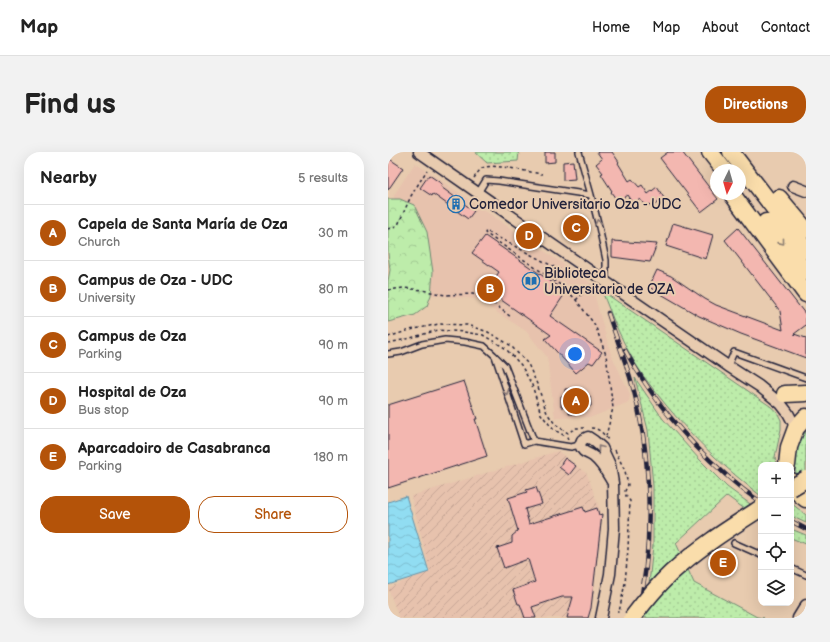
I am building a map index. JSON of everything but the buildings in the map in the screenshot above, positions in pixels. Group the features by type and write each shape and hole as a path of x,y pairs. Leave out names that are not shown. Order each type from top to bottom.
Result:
{"main road":[{"path":"704,152 712,164"},
{"path":"710,152 719,164"},
{"path":"731,152 806,250"},
{"path":"742,152 806,230"},
{"path":"746,197 806,272"},
{"path":"736,200 806,294"},
{"path":"786,394 806,393"},
{"path":"787,462 789,447 801,423"},
{"path":"794,486 806,479"},
{"path":"794,487 801,496 806,499"},
{"path":"632,618 644,601 670,574 700,549 758,510"}],"street":[{"path":"419,152 759,386 801,423"},
{"path":"793,186 806,191"},
{"path":"759,386 806,399"},
{"path":"601,618 610,574 614,528 613,484 606,444 594,441 588,437 582,440 580,445 582,451 594,457 604,468 613,484"},
{"path":"798,618 806,605"}],"lane":[{"path":"579,152 591,195 606,260 606,282"},
{"path":"478,193 486,180 591,195"},
{"path":"388,354 401,352 422,344 445,340 484,346 505,366 534,441"},
{"path":"728,366 734,352 806,378"},
{"path":"494,355 524,444 534,441 571,447 580,445"},
{"path":"734,543 758,554"},
{"path":"794,569 806,575"}],"path":[{"path":"469,186 478,172 484,167 496,167 542,174"},
{"path":"388,229 398,225 411,196 428,168"},
{"path":"581,272 576,279 486,231 485,234 565,288 576,300 594,325 606,355 614,408 606,436 606,444"},
{"path":"576,300 594,282"},
{"path":"388,290 403,288 445,295 473,294 493,303 511,317"},
{"path":"388,337 410,330 440,324 466,325 488,332 510,345 528,364 547,413 555,424 568,433 575,428 594,428 603,432 606,436 606,444"},
{"path":"613,446 625,471 628,485 625,491 626,496 630,501 628,549 624,582 619,612 616,612"}],"shaded area":[{"path":"415,163 591,283 611,354 630,394 629,402 592,417 555,418 547,357 526,331 476,299 431,295 388,299 394,195"},
{"path":"558,451 587,474 602,516 592,607 588,618 399,618 388,588 430,571 411,496"}],"green space":[{"path":"475,152 519,152 518,161 487,163"},
{"path":"388,199 400,199 414,205 427,232 433,272 431,295 427,306 415,315 388,322 388,281 390,270 388,253"},
{"path":"602,291 777,412 781,420 781,429 775,457 776,462 758,462 758,494 699,442 666,405 640,371 614,320"},
{"path":"635,378 663,419 700,460 727,487 758,510 758,519 727,496 676,543 694,583 757,617 764,618 642,618 649,584 653,545 653,486 648,430"},
{"path":"806,431 806,472 797,478 795,465 796,453 799,443"},
{"path":"794,505 806,515 806,523 794,517"},
{"path":"794,530 806,535 806,544 794,539"}],"water":[{"path":"406,496 429,572 388,585 388,502"}],"railway":[{"path":"608,313 630,377 643,435 647,466 647,559 637,618"},
{"path":"625,350 657,400 682,431 729,478 758,500"},
{"path":"794,523 806,529"}],"place":[{"name":"Comedor Universitario Oza - UDC","path":"456,204"},
{"name":"Campus de Oza","path":"576,228"},
{"name":"Hospital de Oza","path":"529,236"},
{"name":"Biblioteca Universitaria de OZA","path":"531,281"},
{"name":"Campus de Oza - UDC","path":"490,289"},
{"name":"Capela de Santa María de Oza","path":"576,401"},
{"name":"Aparcadoiro de Casabranca","path":"723,563"}]}
